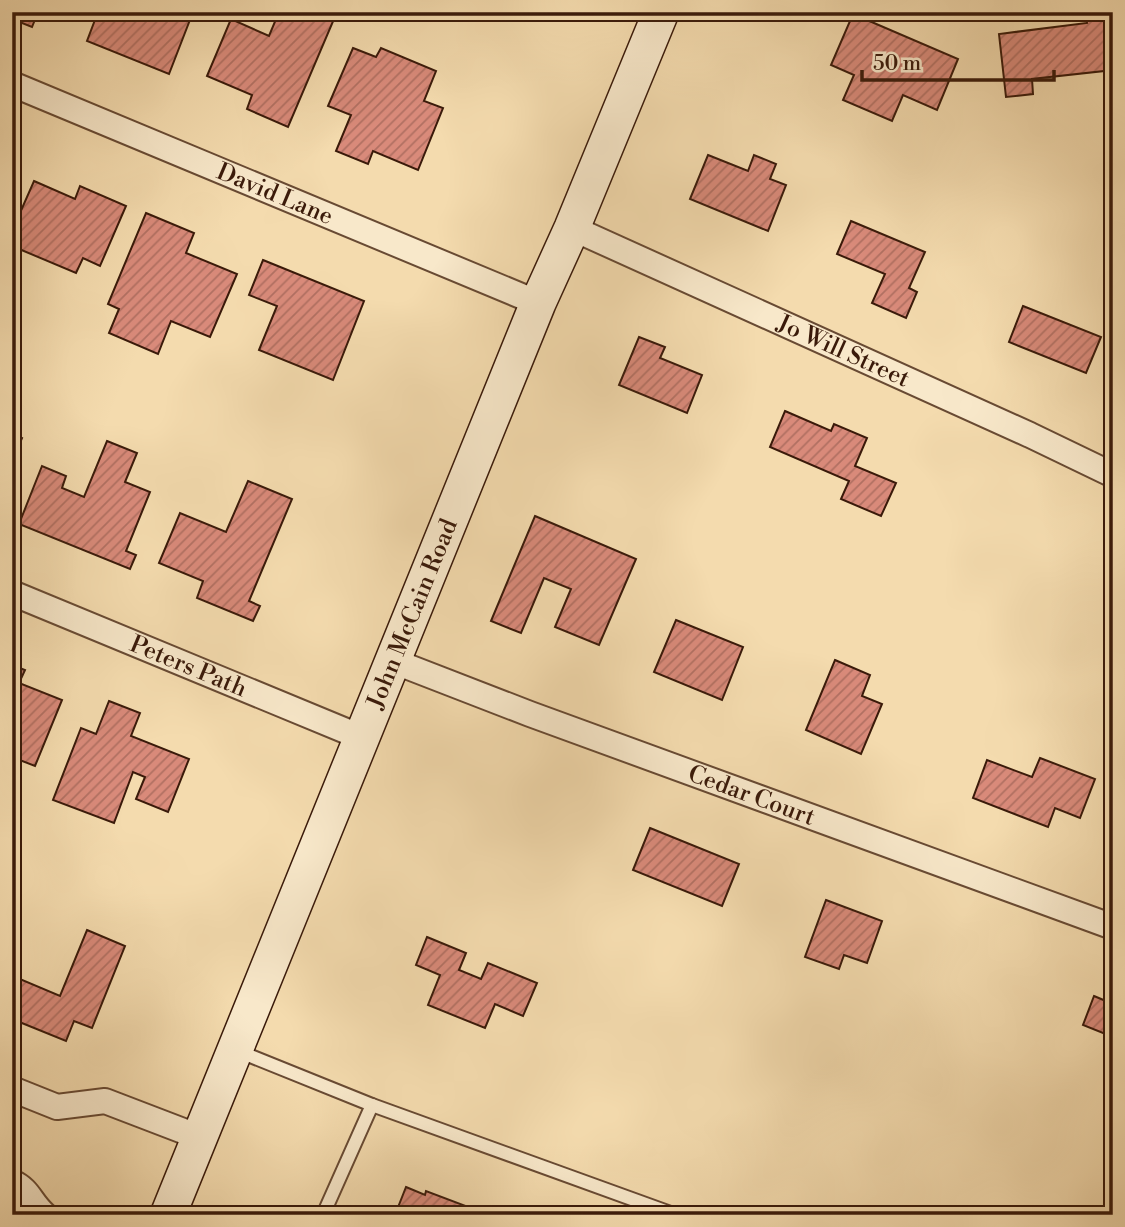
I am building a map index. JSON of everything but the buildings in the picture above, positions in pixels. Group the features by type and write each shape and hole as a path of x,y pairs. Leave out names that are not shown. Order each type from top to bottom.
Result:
{"main road":[{"name":"John McCain Road","path":"168,1215 538,303 572,228 661,12"}],"street":[{"name":"David Lane","path":"12,84 538,303"},
{"name":"Jo Will Street","path":"572,228 1113,475"},
{"name":"Peters Path","path":"12,593 363,738"},
{"name":"Cedar Court","path":"393,661 1113,927"},
{"path":"12,1089 57,1107 105,1101 199,1137"},
{"path":"12,1182 25,1188 34,1205 45,1215"}],"lane":[{"path":"235,1049 372,1105 676,1215"},
{"path":"323,1215 372,1105"}]}
